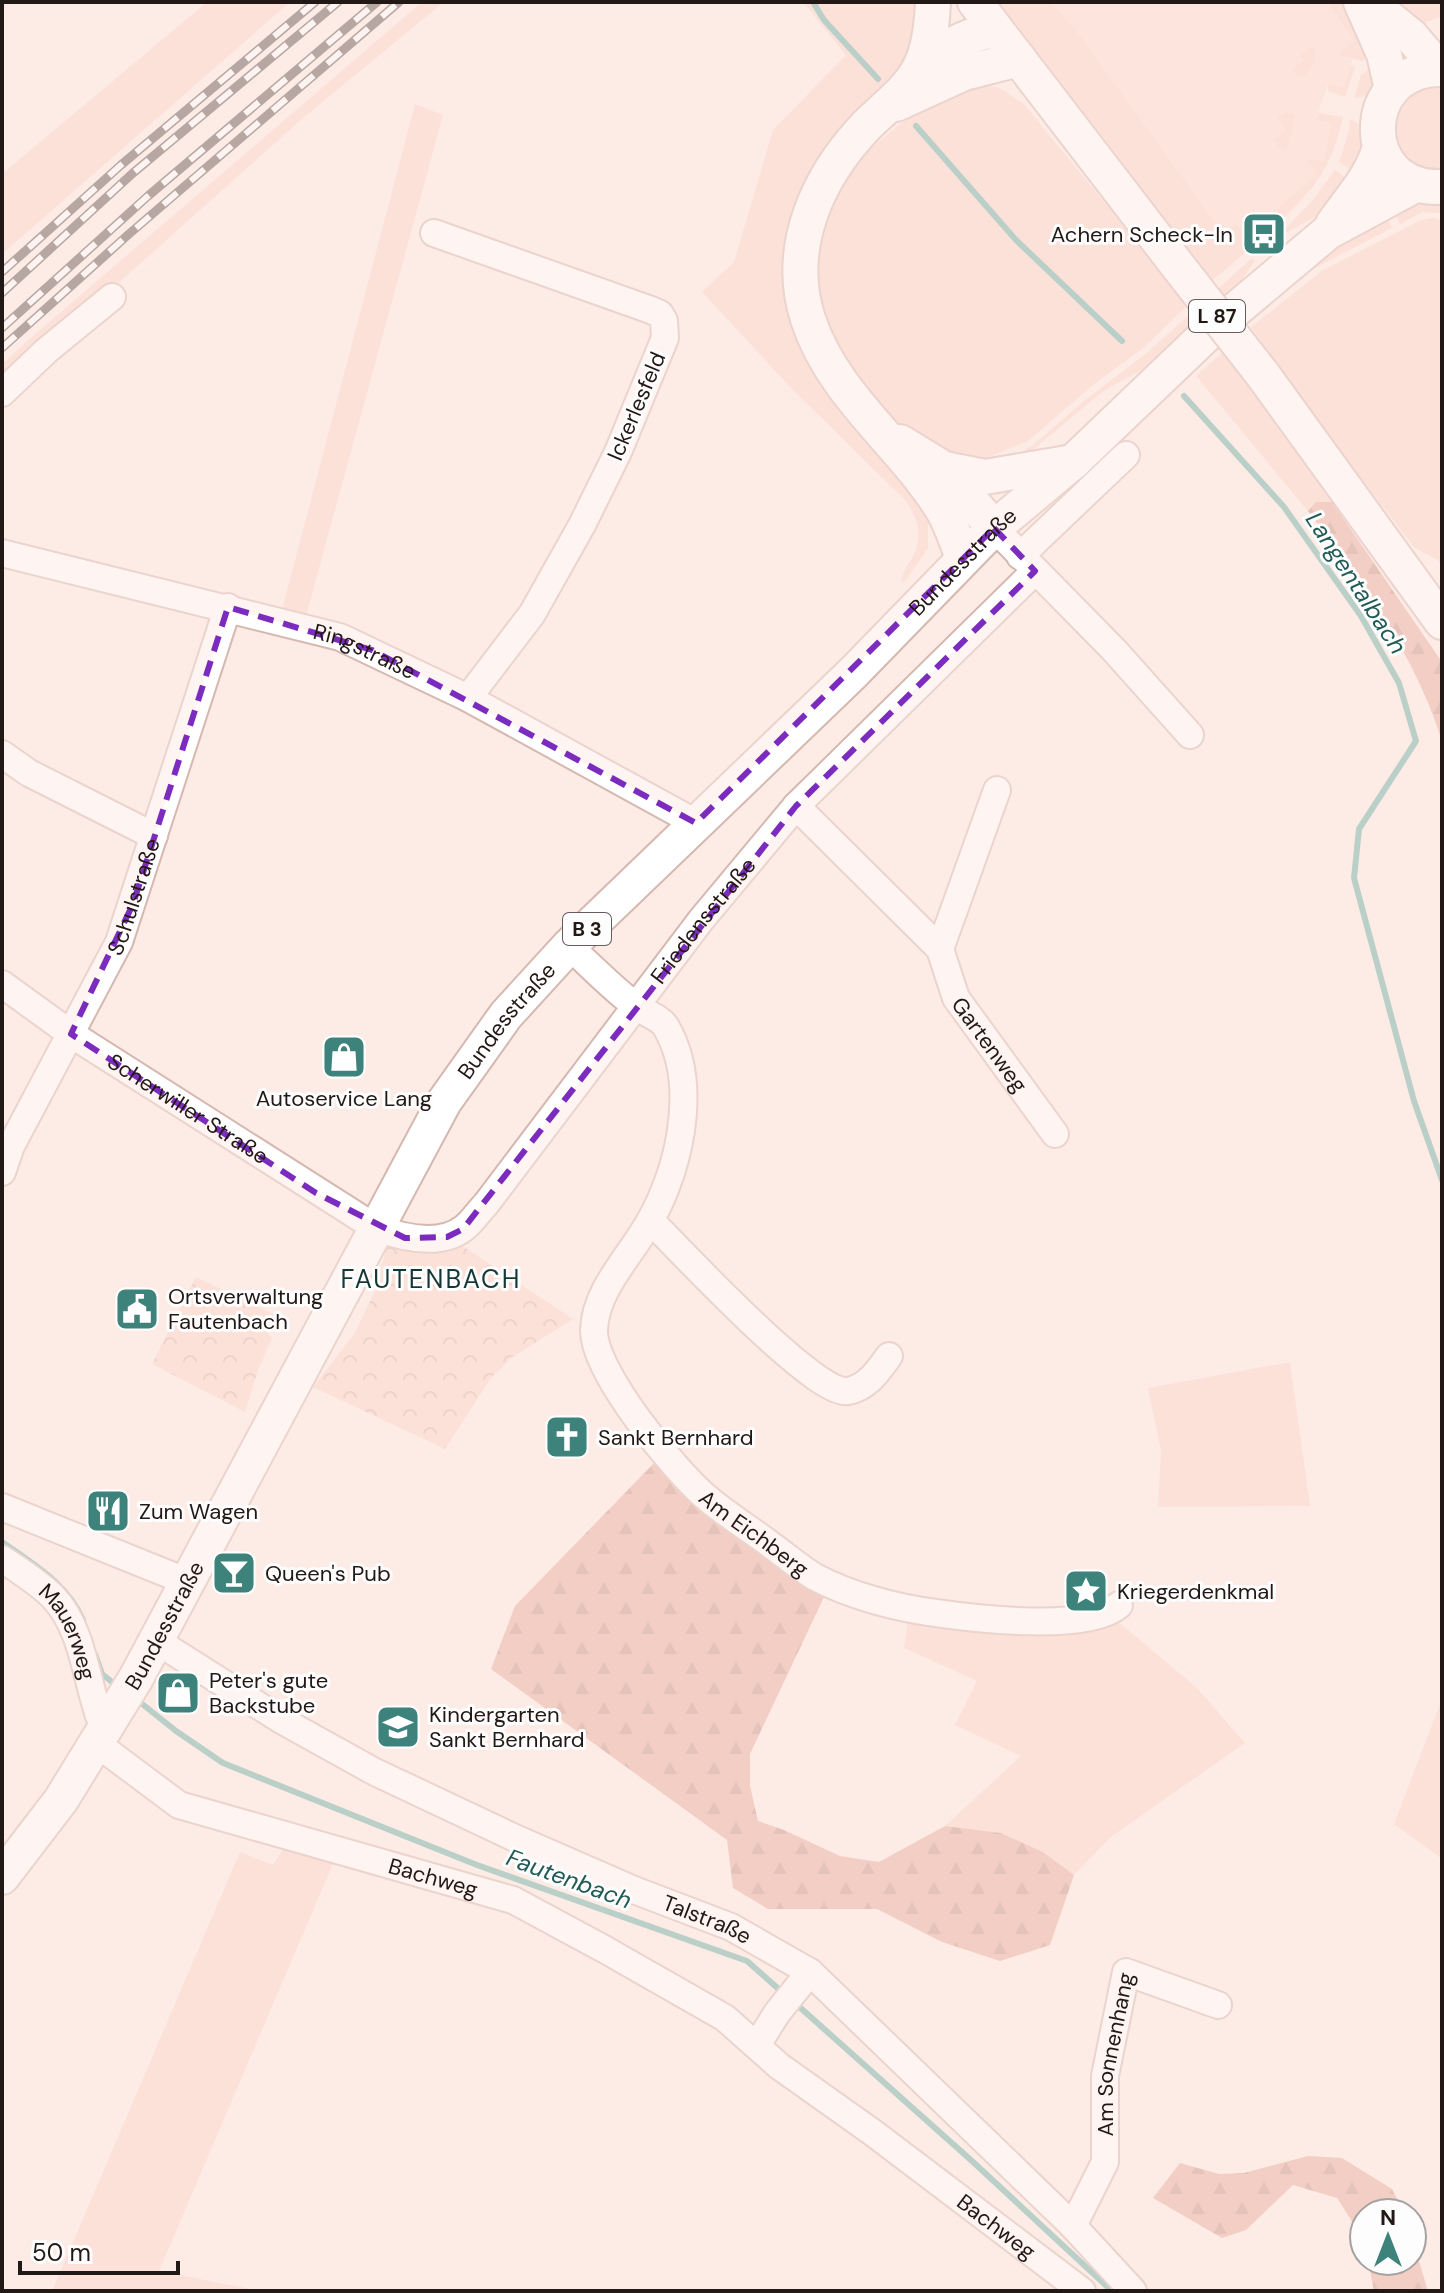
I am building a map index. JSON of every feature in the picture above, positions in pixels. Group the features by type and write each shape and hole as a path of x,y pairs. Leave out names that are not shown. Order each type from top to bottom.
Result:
{"main road":[{"path":"920,69 930,33 933,2"},
{"path":"1361,2 1384,54 1392,89"},
{"path":"1369,2 1411,36 1441,69"},
{"path":"963,557 941,507 836,378 819,348 807,316 801,282 802,248 809,214 823,180 844,151 920,69 945,48 969,35 985,15"},
{"name":"L 87","path":"985,15 1436,603"},
{"path":"884,110 964,73 1019,59"},
{"path":"1392,89 1414,74 1441,69"},
{"name":"B 3","path":"1328,232 1374,167 1380,147 1378,116 1392,89"},
{"name":"B 3","path":"1380,147 1394,170 1429,186"},
{"name":"B 3","path":"1328,232 1429,186"},
{"name":"Bundesstraße","path":"2,1877 61,1800 115,1712 444,1102 506,1015 569,946 853,673 963,557 1073,462 1209,332 1328,232"},
{"path":"879,429 944,469 994,528"},
{"path":"944,469 985,477 1073,462"}],"street":[{"name":"Ickerlesfeld","path":"434,233 651,310 660,314 665,328 665,338 618,452 582,525 532,614 468,698"},
{"path":"2,393 46,351 112,297"},
{"name":"Friedensstraße","path":"376,1228 405,1238 447,1237 463,1229 486,1204 701,920 796,806 1028,564 1126,455"},
{"path":"994,528 1114,650 1190,735"},
{"name":"Ringstraße","path":"2,553 340,637 468,698 696,823"},
{"name":"Schulstraße","path":"2,1172 6,1143 71,1034 119,942 228,607"},
{"path":"2,754 29,773 154,836"},
{"path":"940,949 997,790"},
{"name":"Gartenweg","path":"796,806 940,949 956,998 1055,1134"},
{"name":"Am Eichberg","path":"569,946 636,1007 665,1025 682,1070 683,1130 664,1192 651,1221 599,1300 594,1329 595,1343 618,1393 641,1423 706,1498 815,1576 898,1608 1023,1621 1092,1619 1111,1613 1119,1605"},
{"name":"Scherwiller Straße","path":"2,984 71,1034 316,1193 376,1228"},
{"path":"651,1221 754,1325 816,1380 832,1389 847,1392 871,1380 889,1356"},
{"path":"2,1507 173,1576 185,1585"},
{"name":"Mauerweg","path":"2,1559 53,1598 67,1616 77,1638 99,1716 115,1712"},
{"name":"Talstraße","path":"155,1640 283,1721 375,1772 530,1845 731,1927 810,1972 1073,2226 1133,2291"},
{"name":"Bachweg","path":"115,1712 179,1805 513,1900 725,2018 779,2066 872,2132 1082,2291"},
{"path":"757,2045 777,2013 810,1972"},
{"name":"Am Sonnenhang","path":"1073,2226 1105,2162 1105,2076 1126,1972 1218,2005"}],"highlighted area":[{"path":"994,528 1035,571 796,806 463,1229 447,1237 405,1238 316,1193 71,1034 133,904 228,607 372,650 696,823"}],"shaded area":[{"path":"1051,2 1327,2 1355,41 1342,50 1340,56 1352,60 1344,89 1328,84 1316,119 1331,123 1324,161 1308,159 1318,172 1247,236 1224,234 1076,30"}],"green space":[{"path":"207,2 290,2 2,254 2,174"},
{"path":"422,2 444,2 303,118 2,387 2,364"},
{"path":"803,2 922,2 905,69 852,123 792,320 813,372 857,430 915,490 928,518 928,548 905,581 901,582 916,550 919,535 914,515 906,501 792,389 702,292 734,262 773,130 846,55"},
{"path":"999,2 1051,2 1076,30 1223,233 1236,224 1247,236 1317,173 1307,161 1324,161 1331,123 1316,120 1319,113 1343,117 1324,170 1293,209 1265,235 1260,230 1250,239 1254,245 1213,280"},
{"path":"1327,2 1344,2 1376,54 1362,61 1340,56 1342,50 1354,41"},
{"path":"1390,2 1442,2 1442,16 1414,27"},
{"path":"1313,45 1315,58 1308,75 1298,76 1292,69 1304,60 1300,54"},
{"path":"1379,62 1376,89 1366,96 1354,98 1361,75"},
{"path":"1350,66 1355,67 1345,97 1328,91 1328,84 1344,88"},
{"path":"1442,81 1442,174 1404,161 1390,128 1403,95"},
{"path":"976,85 998,87 1024,104 1188,305 1142,349 1094,384 1028,441 984,459 974,467 912,437 858,386 819,314 816,278 818,239 832,197 859,159 896,127 947,93"},
{"path":"415,104 443,115 306,616 282,610"},
{"path":"1286,112 1294,115 1295,119 1288,147 1283,152 1274,140 1286,130 1277,117"},
{"path":"1350,119 1358,123 1364,135 1357,174 1339,162"},
{"path":"1335,170 1352,182 1322,213 1286,233 1284,230 1312,201"},
{"path":"1442,198 1442,213 1423,212 1400,224 1392,207 1407,199"},
{"path":"1384,212 1392,228 1307,272 1193,368 1275,291"},
{"path":"1434,218 1442,221 1442,563 1414,547 1311,413 1251,327 1323,270 1421,220"},
{"path":"1252,258 1255,261 1231,295 1154,363 1102,392 1022,459 1016,455 1032,446 1148,352"},
{"path":"1224,351 1283,427 1332,502 1316,502 1308,511 1196,376"},
{"path":"1316,502 1332,502 1442,662 1442,741 1418,679 1402,650 1367,593 1308,511"},
{"path":"455,1241 573,1319 511,1358 491,1378 445,1449 313,1387 354,1334 375,1291 387,1245"},
{"path":"196,1277 273,1314 266,1331 272,1338 245,1412 152,1364"},
{"path":"1290,1362 1310,1506 1158,1507 1161,1451 1148,1388"},
{"path":"655,1462 825,1595 750,1754 750,1786 758,1821 840,1856 879,1862 945,1826 1001,1833 1043,1852 1074,1875 1050,1945 1000,1961 942,1942 877,1909 768,1909 733,1888 727,1840 491,1669 515,1606"},
{"path":"909,1614 1115,1619 1197,1688 1245,1743 1112,1836 1074,1875 1043,1852 1001,1833 945,1826 1021,1756 955,1725 977,1681 904,1648"},
{"path":"1442,1699 1442,1859 1394,1824"},
{"path":"285,1846 335,1859 159,2271 260,2291 52,2291 240,1852 273,1865"},
{"path":"1308,2156 1342,2158 1392,2189 1396,2197 1348,2197 1348,2215 1337,2198 1293,2185 1246,2230 1222,2238 1153,2198 1180,2163 1219,2174 1244,2173"},
{"path":"1371,2277 1424,2277 1428,2291 1374,2291"}],"waterway":[{"name":"Langentalbach","path":"813,2 824,20 878,79"},
{"name":"Langentalbach","path":"916,126 1016,240 1122,341"},
{"name":"Langentalbach","path":"1184,396 1284,507 1361,616 1399,683 1416,741 1359,829 1354,878 1414,1101 1442,1180"},
{"name":"Fautenbach","path":"2,1542 59,1585 83,1620"},
{"name":"Fautenbach","path":"95,1654 102,1674 117,1686"},
{"name":"Fautenbach","path":"136,1699 223,1763 477,1865 747,1961 783,1993"},
{"name":"Fautenbach","path":"795,2003 1112,2291"}],"railway":[{"path":"2,272 121,165 315,2"},
{"path":"2,293 133,173 338,2"},
{"path":"2,328 148,196 377,2"},
{"path":"2,348 129,234 399,2"}],"place":[{"name":"Achern Scheck-In","path":"1264,234"},
{"name":"Autoservice Lang","path":"344,1057"},
{"name":"Ortsverwaltung Fautenbach","path":"137,1309"},
{"name":"Sankt Bernhard","path":"567,1437"},
{"name":"Zum Wagen","path":"108,1511"},
{"name":"Queen's Pub","path":"234,1573"},
{"name":"Kriegerdenkmal","path":"1086,1591"},
{"name":"Peter's gute Backstube","path":"178,1693"},
{"name":"Kindergarten Sankt Bernhard","path":"398,1727"}],"district":[{"name":"FAUTENBACH","path":"431,1279"}]}
